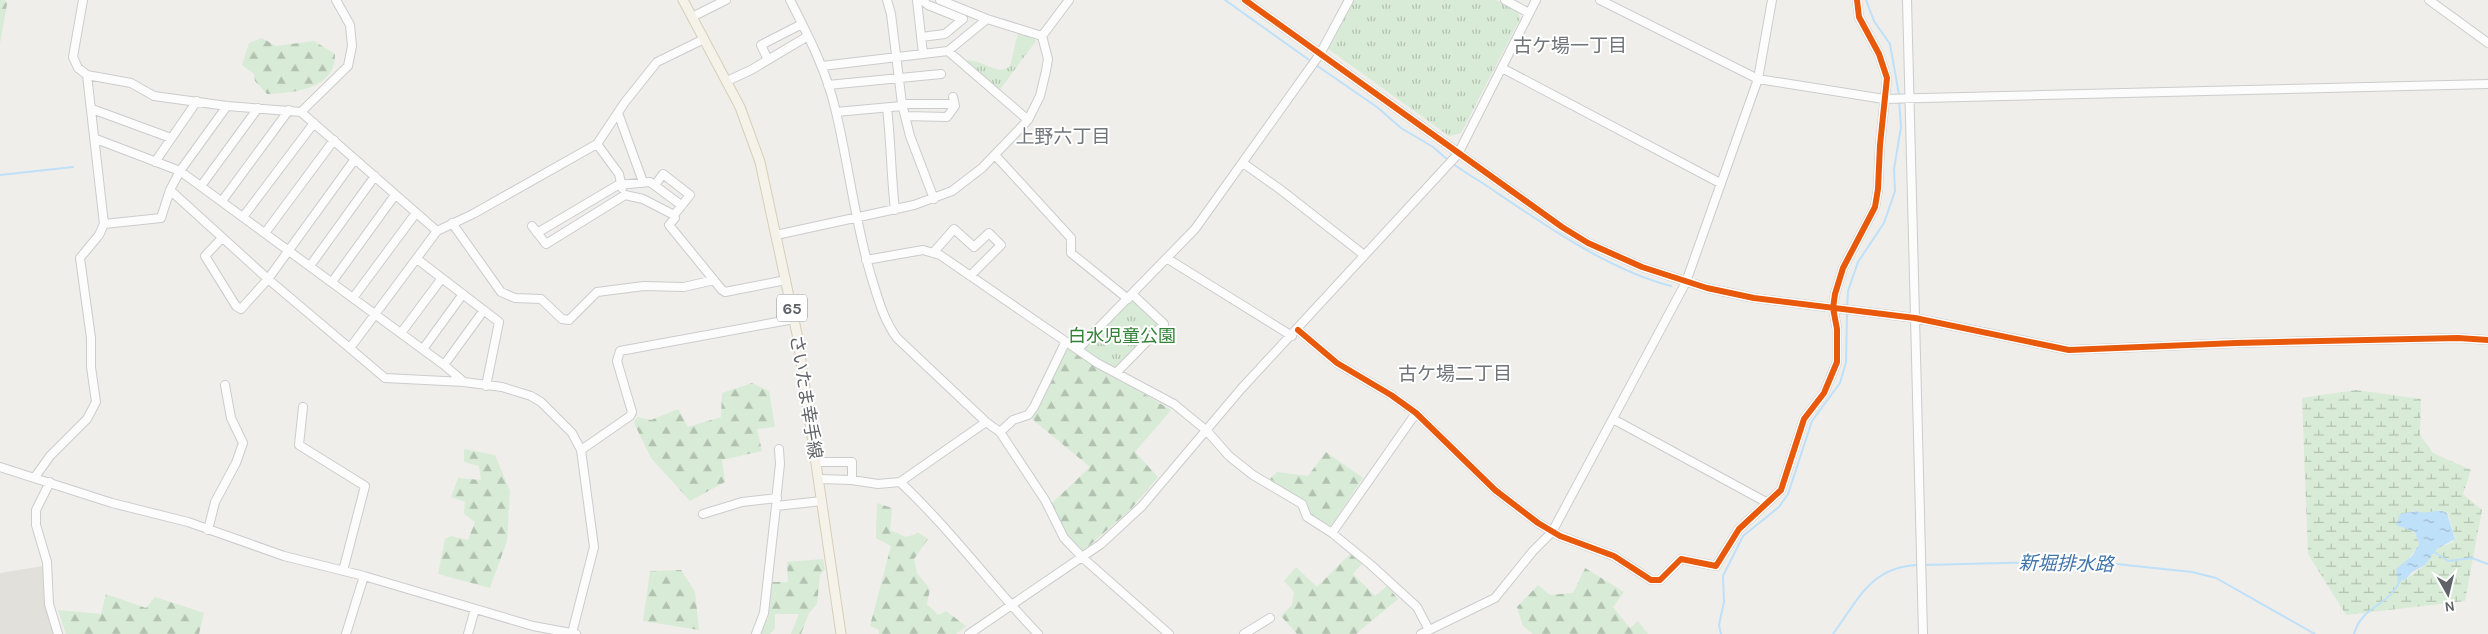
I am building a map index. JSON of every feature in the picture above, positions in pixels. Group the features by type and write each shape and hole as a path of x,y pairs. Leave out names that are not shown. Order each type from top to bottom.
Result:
{"main road":[{"name":"さいたま幸手線","path":"683,0 745,117 757,150 794,319 841,634"}],"street":[{"path":"83,0 73,57 78,68 87,75 131,83 154,96 197,100 227,106 301,112 437,231"},
{"path":"301,112 348,66 352,46 350,25 336,0"},
{"path":"692,18 726,0"},
{"path":"790,0 822,66 836,112 866,260 882,311 897,338 986,422 1000,432 1045,500 1064,538 1083,558 1168,634"},
{"path":"887,0 891,14 902,105 910,136 934,199"},
{"path":"917,0 923,54"},
{"path":"921,37 945,34 963,19 928,5 922,0"},
{"path":"940,0 987,19 1042,36"},
{"path":"1042,36 1069,0"},
{"path":"1245,0 1536,211 1588,243 1642,267 1686,282 1754,298 1915,318 2069,350 2236,343 2458,338 2488,340"},
{"path":"1078,349 1168,259 1195,229 1320,54 1349,0"},
{"path":"1505,0 1529,12"},
{"path":"969,634 1083,558 1142,506 1241,389 1295,333 1458,154 1536,0"},
{"path":"1600,0 1758,79 1884,98 2488,84"},
{"path":"866,260 923,250 933,253 970,276 1065,343 1078,349 1116,374 1174,404 1207,431 1229,456 1253,474 1302,504 1307,517 1332,532 1372,565 1417,607 1425,632 1495,598 1533,551 1552,532 1686,282 1758,79 1772,0"},
{"path":"1168,259 1295,333 1337,363 1391,395 1416,413 1495,490 1552,532 1614,556 1651,580 1660,580 1680,559 1716,566 1739,529 1781,490 1804,419 1824,393 1834,369 1838,347 1833,308 1835,294 1843,268 1875,207 1887,78 1879,54 1859,16 1857,0"},
{"path":"1907,0 1923,634"},
{"path":"2429,0 2488,43"},
{"path":"822,66 948,51 987,19"},
{"path":"768,60 761,45 802,24"},
{"path":"727,81 768,60 808,36"},
{"path":"776,235 895,210 934,199 952,191 982,168 1028,120 1040,96 1048,59 1042,36"},
{"path":"350,348 437,231 473,214 597,144 657,62 704,38"},
{"path":"948,51 1028,120"},
{"path":"1502,68 1720,183"},
{"path":"828,85 898,76 914,75 917,77 941,74"},
{"path":"35,477 50,456 87,419 96,402 91,367 91,338 80,258 99,235 104,224 96,139 87,75"},
{"path":"155,162 197,100"},
{"path":"836,112 954,101 947,117 905,116"},
{"path":"104,224 161,218 170,190 180,172 227,106"},
{"path":"201,186 258,108"},
{"path":"887,108 890,139 889,164 895,210"},
{"path":"92,109 171,138"},
{"path":"222,201 289,110"},
{"path":"618,113 644,182"},
{"path":"243,217 314,123"},
{"path":"96,139 180,172 376,314 464,382"},
{"path":"265,233 334,140"},
{"path":"597,144 619,174 625,195"},
{"path":"995,155 1072,238 1071,253 1130,296 1164,324 1116,374"},
{"path":"222,238 205,256 236,306 239,308 244,307 268,279 355,158"},
{"path":"1243,163 1281,190 1364,255"},
{"path":"654,185 663,174 690,195 681,205 674,215 675,218 669,225 725,292 786,280"},
{"path":"310,266 376,176"},
{"path":"538,234 621,184 650,182 681,205"},
{"path":"2,468 112,503 166,516 284,556 364,576 475,608 532,630 574,634 594,546 593,523 586,492 582,450 572,433 541,402 531,396 502,387 464,382 384,378 268,279 170,190"},
{"path":"332,282 395,195"},
{"path":"532,226 546,244 625,195 644,199 674,215"},
{"path":"353,298 416,213"},
{"path":"452,223 497,288 510,296 541,299 562,319 569,320 597,292 644,286 684,287 714,280"},
{"path":"933,253 954,229 974,247 989,233 1001,245 970,276"},
{"path":"417,260 499,322 500,329 486,386"},
{"path":"401,334 442,278"},
{"path":"423,349 463,294"},
{"path":"444,365 484,310"},
{"path":"582,450 630,416 632,412 617,361 620,351 794,319"},
{"path":"1000,432 1013,420 1028,414 1034,406 1065,343"},
{"path":"208,530 215,502 236,464 243,442 230,418 225,385"},
{"path":"303,407 299,445 365,486 343,571"},
{"path":"1332,532 1416,413"},
{"path":"1613,419 1766,502"},
{"path":"818,479 852,480 878,484 900,482 986,422"},
{"path":"756,634 764,613 780,464 779,449"},
{"path":"816,462 852,462 852,480"},
{"path":"50,482 36,510 36,525 47,562 49,604 58,634"},
{"path":"900,482 924,505 1010,606 1038,634"},
{"path":"704,514 742,502 822,501"},
{"path":"346,634 364,576"},
{"path":"468,634 475,608"},
{"path":"1244,634 1270,618"}],"shaded area":[{"path":"43,566 46,604 55,634 0,634 0,573"}],"green space":[{"path":"0,0 5,0 7,4 0,44"},
{"path":"1353,0 1496,0 1518,11 1520,19 1461,133 1449,136 1327,48"},
{"path":"1018,33 1033,37 1036,41 998,92 962,61 976,61 1000,70 1005,69 1010,66"},
{"path":"262,38 276,46 314,41 335,54 333,66 321,82 311,87 267,94 255,81 254,74 242,65 249,43"},
{"name":"白水児童公園","path":"1135,299 1159,324 1114,370 1086,352 1085,347 1131,300"},
{"path":"1067,348 1171,410 1135,452 1158,477 1131,509 1082,552 1067,536 1052,503 1090,467 1032,419"},
{"path":"752,383 769,391 775,427 757,429 762,451 722,460 725,482 690,501 651,458 634,423 637,417 651,420 678,409 688,427 721,417 722,393"},
{"path":"2356,390 2421,399 2420,435 2433,453 2471,470 2463,494 2482,510 2465,601 2346,615 2308,554 2302,398","holes":["2441,510 2448,513 2455,537 2453,542 2437,549 2425,565 2405,580 2408,560 2419,544 2414,532 2396,522 2407,513 2415,511 2423,514"]},
{"path":"464,449 495,455 510,491 507,541 490,588 438,574 445,539 451,536 468,540 475,522 464,514 465,502 451,497 458,478 481,480 479,466 464,462"},
{"path":"1326,452 1363,478 1331,526 1310,514 1305,501 1270,479 1277,472 1308,476"},
{"path":"877,503 892,508 890,530 906,537 919,533 928,539 914,559 917,573 930,589 927,604 938,615 946,611 966,626 956,634 879,634 879,630 870,626 891,546 876,538"},
{"path":"1351,553 1362,564 1353,574 1375,596 1387,586 1398,599 1356,634 1297,634 1281,616 1292,605 1294,592 1284,581 1296,567 1317,587"},
{"path":"823,559 825,569 820,575 817,604 809,613 801,634 791,634 799,614 775,614 775,628 770,634 759,634 768,618 772,582 788,582 787,562"},
{"path":"1585,568 1624,592 1613,607 1630,628 1638,621 1648,634 1533,634 1523,626 1517,607 1538,585 1550,595 1573,593"},
{"path":"681,570 695,592 699,630 643,621 650,571"},
{"path":"106,594 146,608 155,597 204,613 199,634 66,634 58,610 101,614"}],"water":[{"path":"2417,511 2425,513 2443,511 2447,513 2455,539 2437,549 2425,565 2412,572 2406,579 2398,582 2396,569 2412,556 2419,544 2415,532 2396,525 2400,514"}],"waterway":[{"path":"1225,0 1312,62"},
{"path":"1866,0 1874,21 1890,44 1899,95"},
{"path":"1316,65 1377,107 1401,128 1433,147 1448,160"},
{"path":"1847,308 1848,291 1858,262 1884,223 1895,191 1894,169 1901,127 1899,100"},
{"path":"1452,163 1579,246 1624,269 1671,286"},
{"path":"0,175 73,167"},
{"path":"1721,634 1719,625 1724,602 1723,576 1743,536 1779,507 1788,494 1812,421 1840,383 1846,362 1847,313"},
{"path":"2433,551 2448,561 2472,558 2488,564"},
{"name":"新堀排水路","path":"1924,565 2088,561 2192,572 2216,578 2315,634"},
{"name":"新堀排水路","path":"1833,634 1859,597 1877,578 1889,571 1919,565"},
{"path":"2354,634 2363,617 2389,596 2400,580"}],"cycle path":[{"path":"1245,0 1562,227 1588,243 1642,267 1707,288 1754,298 1915,318 2069,350 2236,343 2458,338 2488,340"},
{"path":"1298,330 1337,363 1391,395 1416,413 1495,490 1538,523 1560,536 1614,556 1651,580 1660,580 1681,559 1716,566 1739,529 1781,490 1804,419 1824,393 1837,362 1837,329 1833,308 1835,294 1843,268 1875,207 1887,78 1879,54 1859,17 1857,0"}],"district":[{"name":"古ケ場一丁目","path":"1570,46"},
{"name":"上野六丁目","path":"1063,137"},
{"name":"古ケ場二丁目","path":"1455,374"}]}
